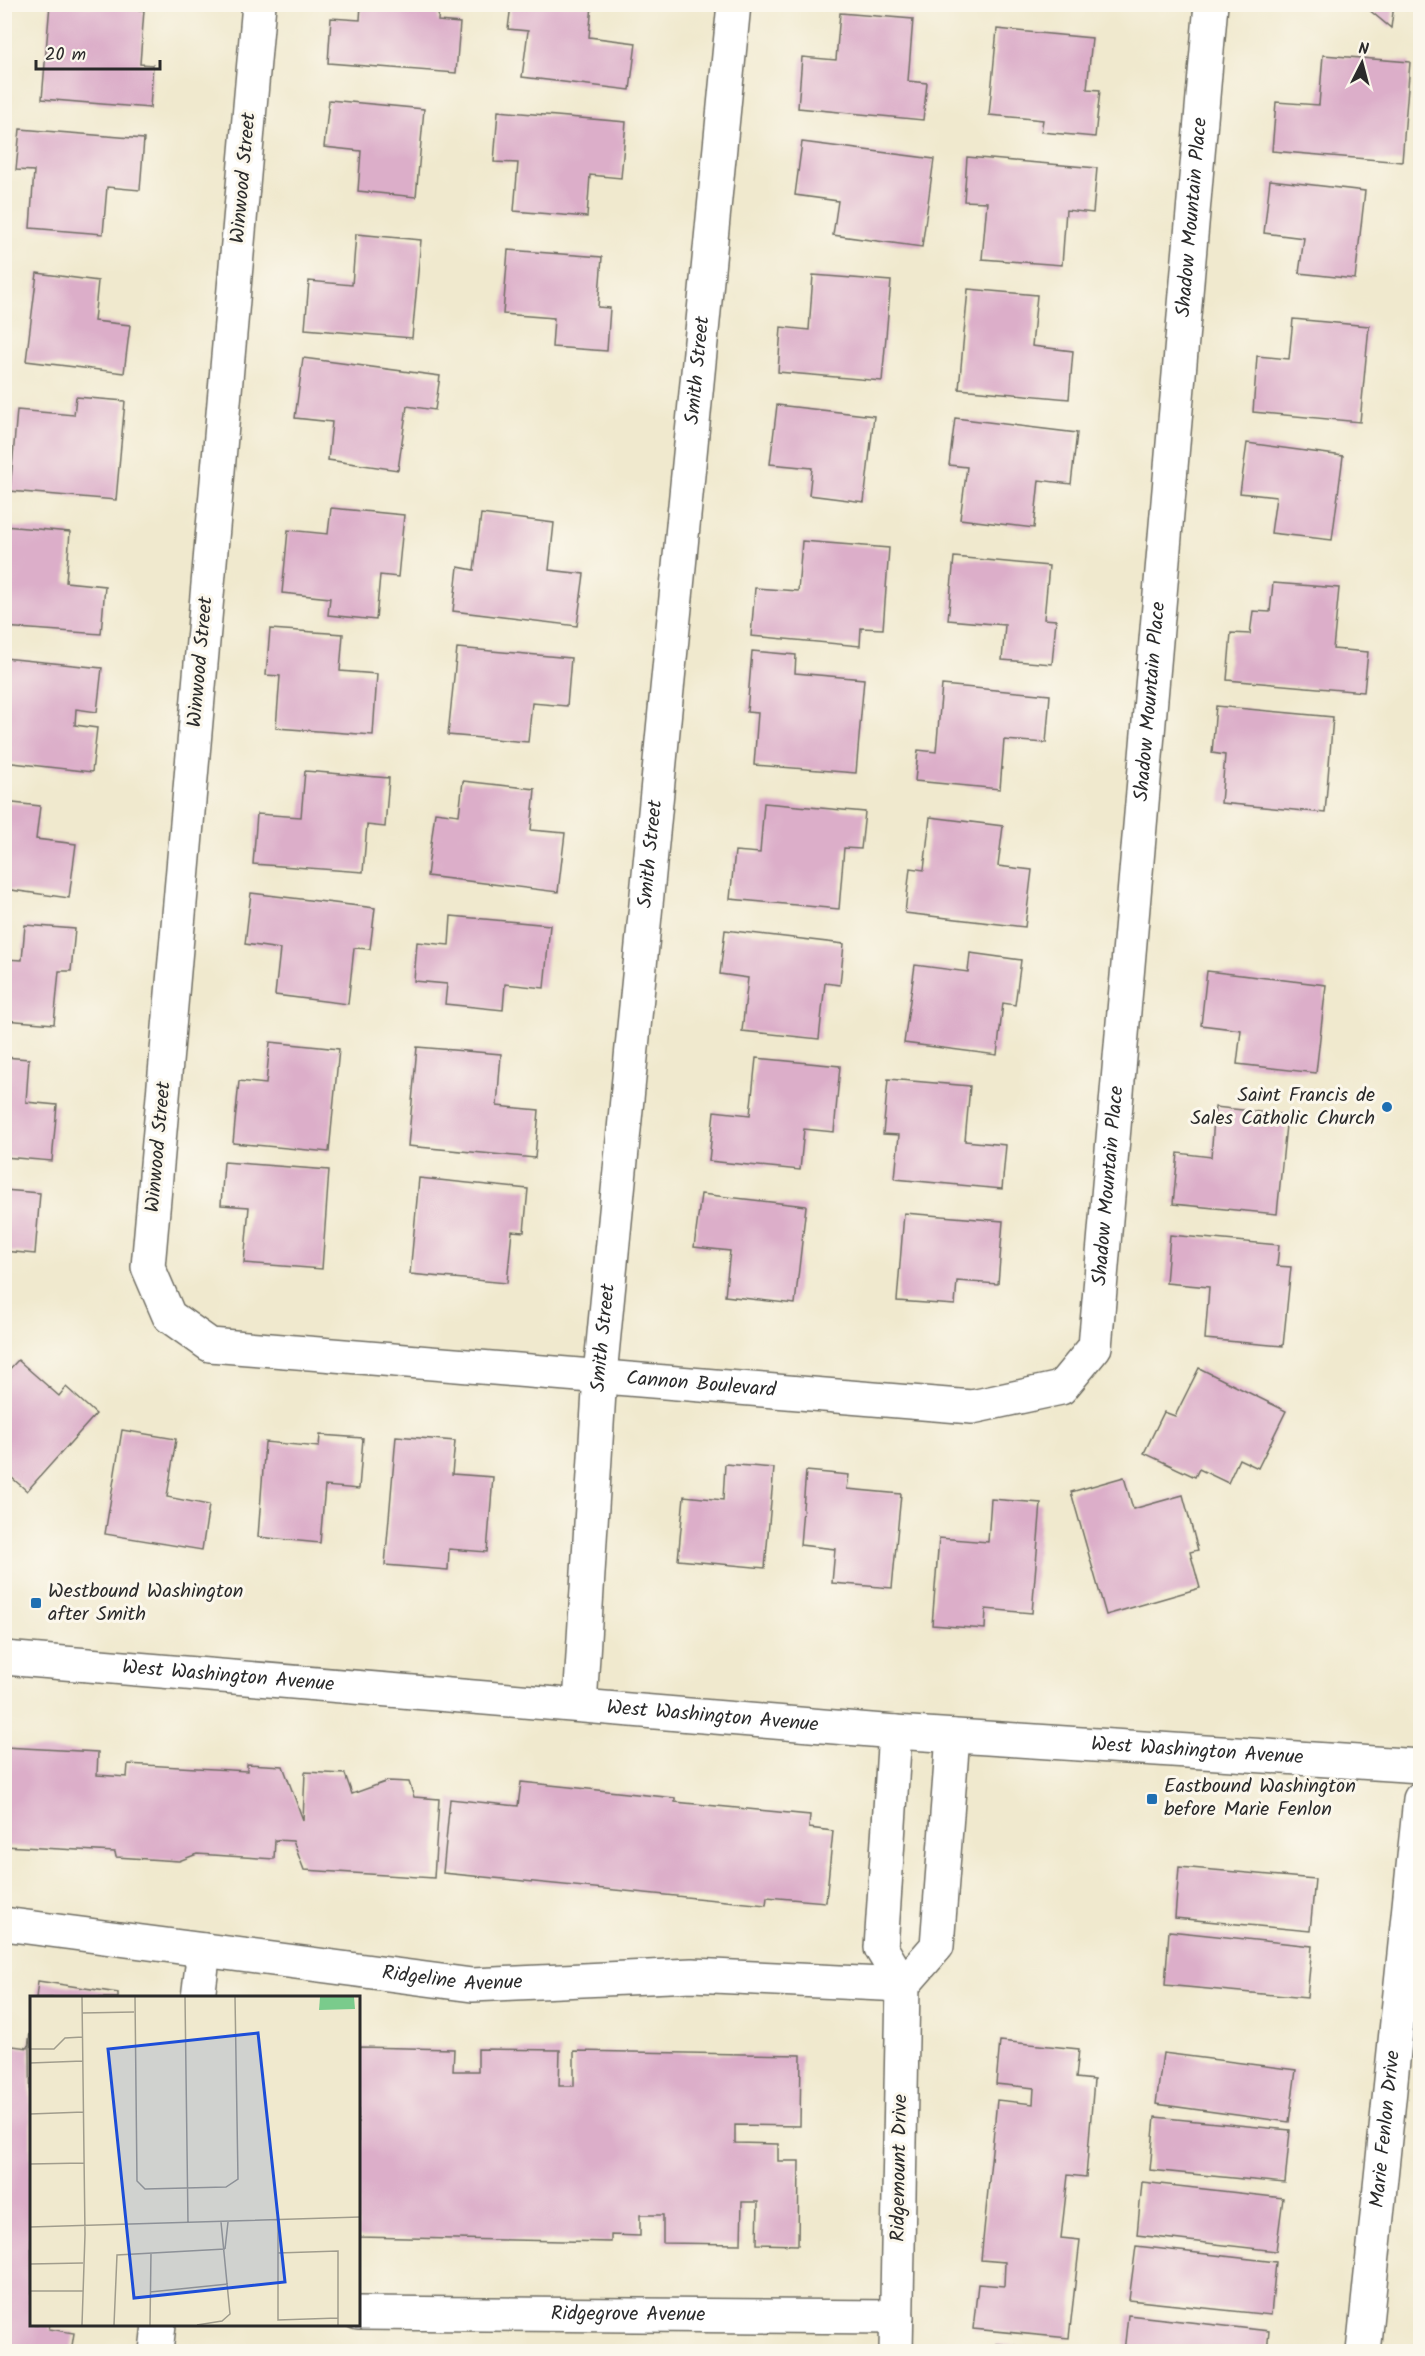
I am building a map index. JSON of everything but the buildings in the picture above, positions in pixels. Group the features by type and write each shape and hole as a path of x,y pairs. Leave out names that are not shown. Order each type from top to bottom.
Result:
{"street":[{"name":"Winwood Street","path":"169,1316 148,1267 259,4"},
{"name":"Smith Street","path":"580,1706 600,1375 734,4"},
{"name":"Shadow Mountain Place","path":"1061,1388 1095,1347 1210,4"},
{"name":"Cannon Boulevard","path":"169,1316 210,1346 600,1375 972,1407 1061,1388"},
{"name":"West Washington Avenue","path":"4,1658 895,1732 1420,1766"},
{"path":"895,1732 881,1948 903,1985 937,1946 952,1736"},
{"name":"Marie Fenlon Drive","path":"1363,2352 1406,2078 1420,1799"},
{"name":"Ridgeline Avenue","path":"4,1924 472,1985 692,1975 903,1985"},
{"path":"198,1996 204,1950"},
{"name":"Ridgemount Drive","path":"896,2352 903,1985"},
{"name":"Ridgegrove Avenue","path":"360,2313 897,2317"},
{"path":"156,2352 159,2326"}],"place":[{"name":"Saint Francis de Sales Catholic Church","path":"1387,1107"},
{"name":"Westbound Washington after Smith","path":"36,1603"},
{"name":"Eastbound Washington before Marie Fenlon","path":"1152,1799"}]}
